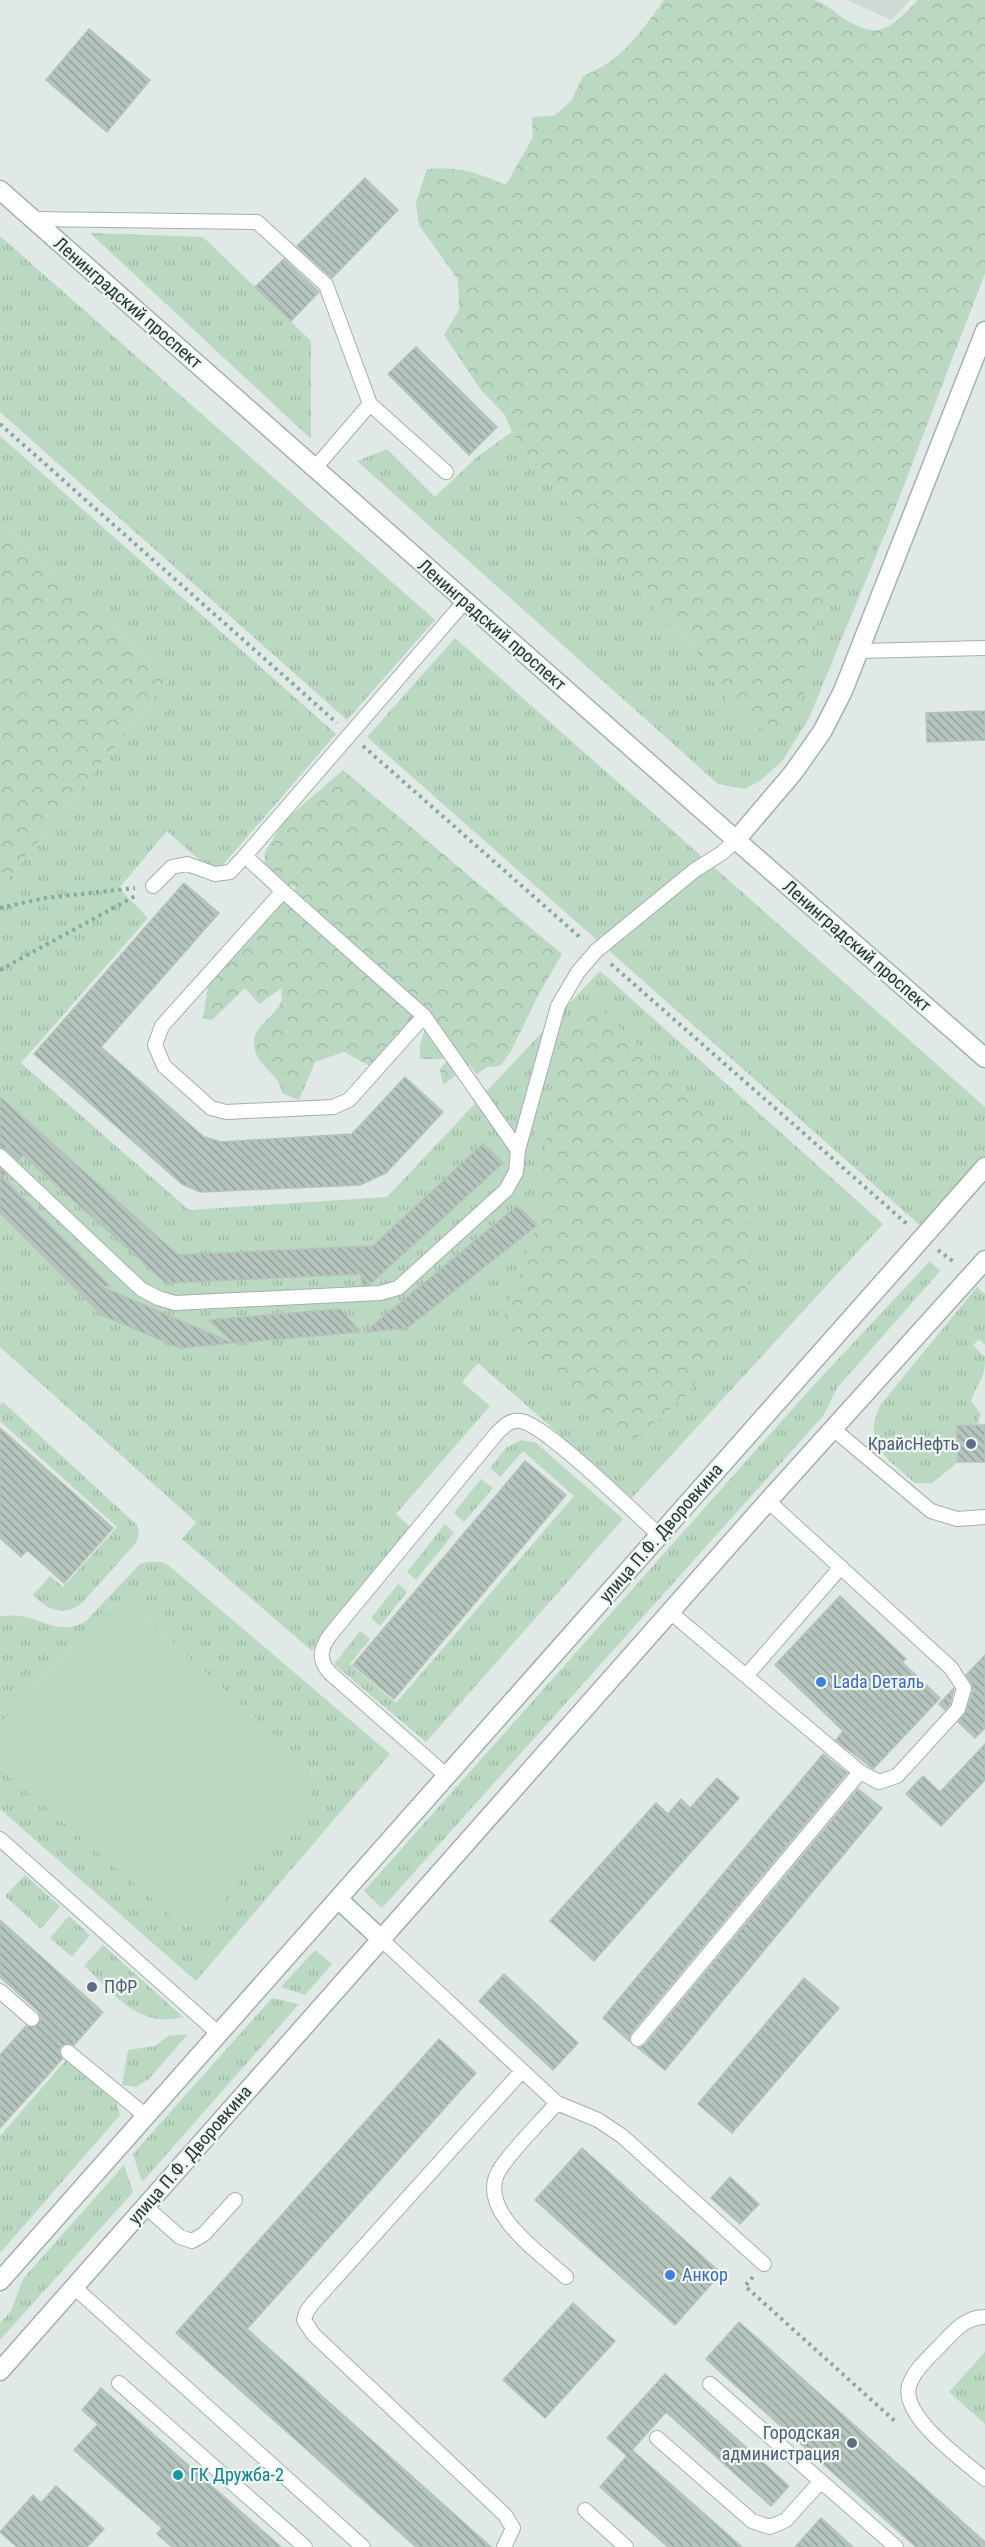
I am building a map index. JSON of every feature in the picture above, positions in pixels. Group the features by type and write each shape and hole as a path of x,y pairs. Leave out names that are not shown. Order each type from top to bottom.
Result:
{"street":[{"name":"Ленинградский проспект","path":"0,190 985,1058"},
{"path":"736,840 793,773 822,732 843,691 985,331"},
{"name":"улица П.Ф. Дворовкина","path":"0,2281 985,1167"},
{"name":"улица П.Ф. Дворовкина","path":"0,2371 832,1428 985,1260"},
{"path":"338,1899 381,1938"}],"lane":[{"path":"33,219 257,222 326,285 370,404 446,472"},
{"path":"315,468 370,404"},
{"path":"153,886 172,867 187,864 215,874 230,872 465,601"},
{"path":"859,651 985,648"},
{"path":"0,1156 141,1289 158,1298 175,1303 380,1293 398,1288 506,1190 516,1172 518,1150 558,1006 578,972 596,951 695,870 722,853 736,840"},
{"path":"244,856 424,1016 518,1150"},
{"path":"283,891 162,1026 155,1045 164,1066 211,1108 226,1112 333,1107 349,1100 424,1016"},
{"path":"448,1777 330,1673 322,1665 320,1656 323,1644 330,1635 497,1433 507,1424 519,1420 544,1432 659,1535"},
{"path":"832,1428 931,1511 957,1519 985,1517"},
{"path":"669,1612 860,1772 879,1782 897,1776 958,1709 964,1688 951,1668 768,1501"},
{"path":"746,1676 841,1567"},
{"path":"638,2039 860,1772"},
{"path":"0,1839 219,2034"},
{"path":"381,1938 557,2103 598,2120 622,2136 764,2264"},
{"path":"3,1999 32,2019"},
{"path":"69,2052 146,2116"},
{"path":"504,2547 513,2528 505,2515 313,2334 304,2320 313,2303 522,2071"},
{"path":"557,2103 499,2170 494,2189 499,2211 513,2229 566,2277"},
{"path":"145,2206 180,2237 192,2241 204,2234 235,2200"},
{"path":"74,2287 363,2547"},
{"path":"985,2317 975,2317 958,2327 920,2368 909,2386 909,2403 920,2422 985,2480"},
{"path":"120,2383 305,2547"},
{"path":"710,2384 896,2547"},
{"path":"657,2438 752,2521 770,2527 786,2520 821,2481"},
{"path":"585,2510 626,2547"}],"path":[{"path":"0,424 922,1237 971,1275"},
{"path":"0,908 45,898 153,886"},
{"path":"0,970 153,886"},
{"path":"745,2286 905,2430"}],"shaded area":[{"path":"847,0 910,0 891,20"}],"green space":[{"path":"664,0 814,0 858,26 878,30 894,23 918,0 985,0 985,273 893,514 872,550 849,581 821,607 806,660 806,687 794,711 770,734 734,712 691,644 651,605 610,559 593,552 568,504 524,452 505,415 481,390 444,335 459,310 458,280 419,225 416,202 427,169 468,171 506,185 533,137 532,117 554,116 571,101 583,76 609,62 629,45"},
{"path":"90,233 203,237 311,341 311,439"},
{"path":"0,236 435,620 347,720 0,412"},
{"path":"512,432 524,452 568,504 593,552 610,559 651,605 691,644 734,712 806,687 806,660 821,607 849,581 872,550 893,514 809,718 783,760 761,780 745,789 718,784 357,461 387,449 435,497 478,456"},
{"path":"0,436 336,734 215,874 167,831 119,888 148,918 21,1063 189,1210 387,1197 600,971 883,1224 632,1498 478,1363 462,1382 490,1406 396,1514 410,1527 312,1651 182,1539 196,1522 0,1347 0,889 170,679 0,522"},
{"path":"0,522 170,679 0,889"},
{"path":"455,638 985,1107 985,1162 923,1228 367,737"},
{"path":"343,770 562,954 510,1053 500,1066 487,1067 477,1074 470,1065 443,1085 440,1069 449,1059 420,1059 420,1045 428,1020 374,1068 344,1052 315,1062 299,1100 282,1093 278,1081 261,1062 255,1050 255,1035 278,1008 282,988 259,1004 245,988 212,1020 203,1018 209,980 296,887 281,884 264,872 265,852 284,821"},
{"path":"596,1005 751,1152 749,1290 720,1345 687,1395 634,1440 501,1324 537,1225 556,1049"},
{"path":"930,1261 940,1271 837,1388 823,1416 382,1908 364,1891 813,1386"},
{"path":"977,1287 985,1294 985,1345 979,1339 973,1345 985,1357 982,1376 971,1401 980,1413 978,1426 957,1427 958,1462 932,1483 915,1483 880,1450 874,1430 876,1418 881,1404"},
{"path":"3,1402 137,1525 139,1534 136,1543 80,1605 67,1610 49,1608 33,1595 50,1576 63,1587 117,1527 0,1421 0,1405"},
{"path":"521,1440 536,1443 623,1519 426,1742 334,1664 360,1631 370,1639 350,1664 396,1703 574,1496 523,1451 500,1477 490,1468 506,1448"},
{"path":"481,1479 493,1488 464,1522 454,1513"},
{"path":"445,1524 454,1533 416,1580 407,1572"},
{"path":"161,1562 168,1565 390,1754 196,1981 0,1809 0,1768 186,1927 313,1775 309,1767 140,1613 130,1605 120,1602 105,1610 0,1724 0,1616 20,1616 61,1627 77,1625 86,1621 140,1564"},
{"path":"398,1584 407,1592 380,1626 371,1618"},
{"path":"120,1602 130,1605 140,1613 309,1767 315,1783 311,1797 210,1918 194,1927 181,1924 0,1768 0,1724 105,1610"},
{"path":"25,1875 60,1906 41,1929 5,1896"},
{"path":"69,1916 90,1935 72,1957 50,1938"},
{"path":"103,1945 183,2017 153,2018 140,2014 117,1998 84,1966"},
{"path":"315,1950 332,1964 305,1995 281,1987"},
{"path":"272,1998 299,2004 142,2182 133,2154"},
{"path":"188,2034 149,2079 136,2087 122,2085 128,2050 155,2046 168,2036"},
{"path":"67,2059 116,2101 120,2115 0,2253 0,2136"},
{"path":"124,2165 133,2192 0,2340 0,2323 11,2311 23,2279"},
{"path":"985,2352 985,2424 949,2392"}],"building":[{"path":"89,29 150,80 107,132 46,80"},
{"path":"365,178 398,210 332,278 297,246"},
{"path":"284,259 319,292 291,321 255,287"},
{"path":"416,347 497,427 469,455 388,374"},
{"path":"985,711 985,740 927,742 926,713"},
{"path":"184,883 219,913 101,1047 204,1137 221,1142 352,1134 405,1077 443,1112 386,1173 360,1185 200,1192 182,1184 34,1054"},
{"path":"0,1097 178,1255 373,1246 483,1144 503,1163 369,1285 362,1285 361,1274 166,1283 23,1155 18,1161 6,1149 0,1147"},
{"path":"0,1168 6,1174 2,1177 110,1286 100,1286 232,1343 180,1348 102,1315 0,1213"},
{"path":"517,1206 537,1225 407,1328 365,1332"},
{"path":"340,1309 360,1332 234,1343 209,1320"},
{"name":"КрайсНефть","path":"985,1425 985,1462 958,1462 957,1426"},
{"path":"0,1428 113,1528 64,1583 27,1550 21,1557 0,1538"},
{"path":"525,1461 566,1495 394,1699 353,1665"},
{"path":"840,1596 906,1659 902,1662 940,1698 873,1769 836,1740 843,1731 775,1665"},
{"path":"985,1655 985,1728 975,1738 958,1722 966,1712 973,1690 966,1675"},
{"path":"954,1688 950,1704 945,1710 939,1704"},
{"path":"985,1744 985,1780 941,1826 906,1794 923,1776 940,1792"},
{"path":"823,1754 847,1773 631,2033 629,2041 603,2018"},
{"path":"717,1778 739,1798 594,1961 550,1921 656,1803 668,1814 681,1799 690,1808"},
{"path":"858,1789 882,1808 665,2070 638,2048 645,2045"},
{"path":"0,1920 103,2012 74,2045 69,2043 61,2046 59,2051 62,2059 0,2128 0,2055 26,2026 35,2027 41,2020 39,2012 0,1977"},
{"path":"504,1974 578,2043 553,2070 479,2001"},
{"path":"804,1978 839,2008 732,2133 698,2104"},
{"path":"439,2039 476,2073 247,2329 491,2547 416,2547 176,2333"},
{"path":"582,2148 721,2273 675,2325 535,2200"},
{"path":"730,2177 759,2204 740,2224 711,2198"},
{"path":"573,2303 615,2341 545,2418 503,2380"},
{"path":"739,2322 985,2542 985,2547 916,2547 706,2359"},
{"path":"665,2374 789,2486 771,2506 666,2412 632,2450 742,2547 668,2547 600,2487 627,2456 607,2438"},
{"path":"101,2388 281,2547 172,2547 157,2534 162,2528 74,2450 98,2424 82,2410"},
{"path":"56,2486 104,2529 87,2547 17,2547 0,2532 33,2495 41,2503"},
{"path":"821,2518 853,2547 795,2547"}],"place":[{"name":"КрайсНефть","path":"971,1444"},
{"name":"Lada Dеталь","path":"821,1682"},
{"name":"ПФР","path":"92,1987"},
{"name":"Анкор","path":"670,2275"},
{"name":"Городская администрация","path":"852,2443"},
{"name":"ГК Дружба-2","path":"178,2475"}]}
